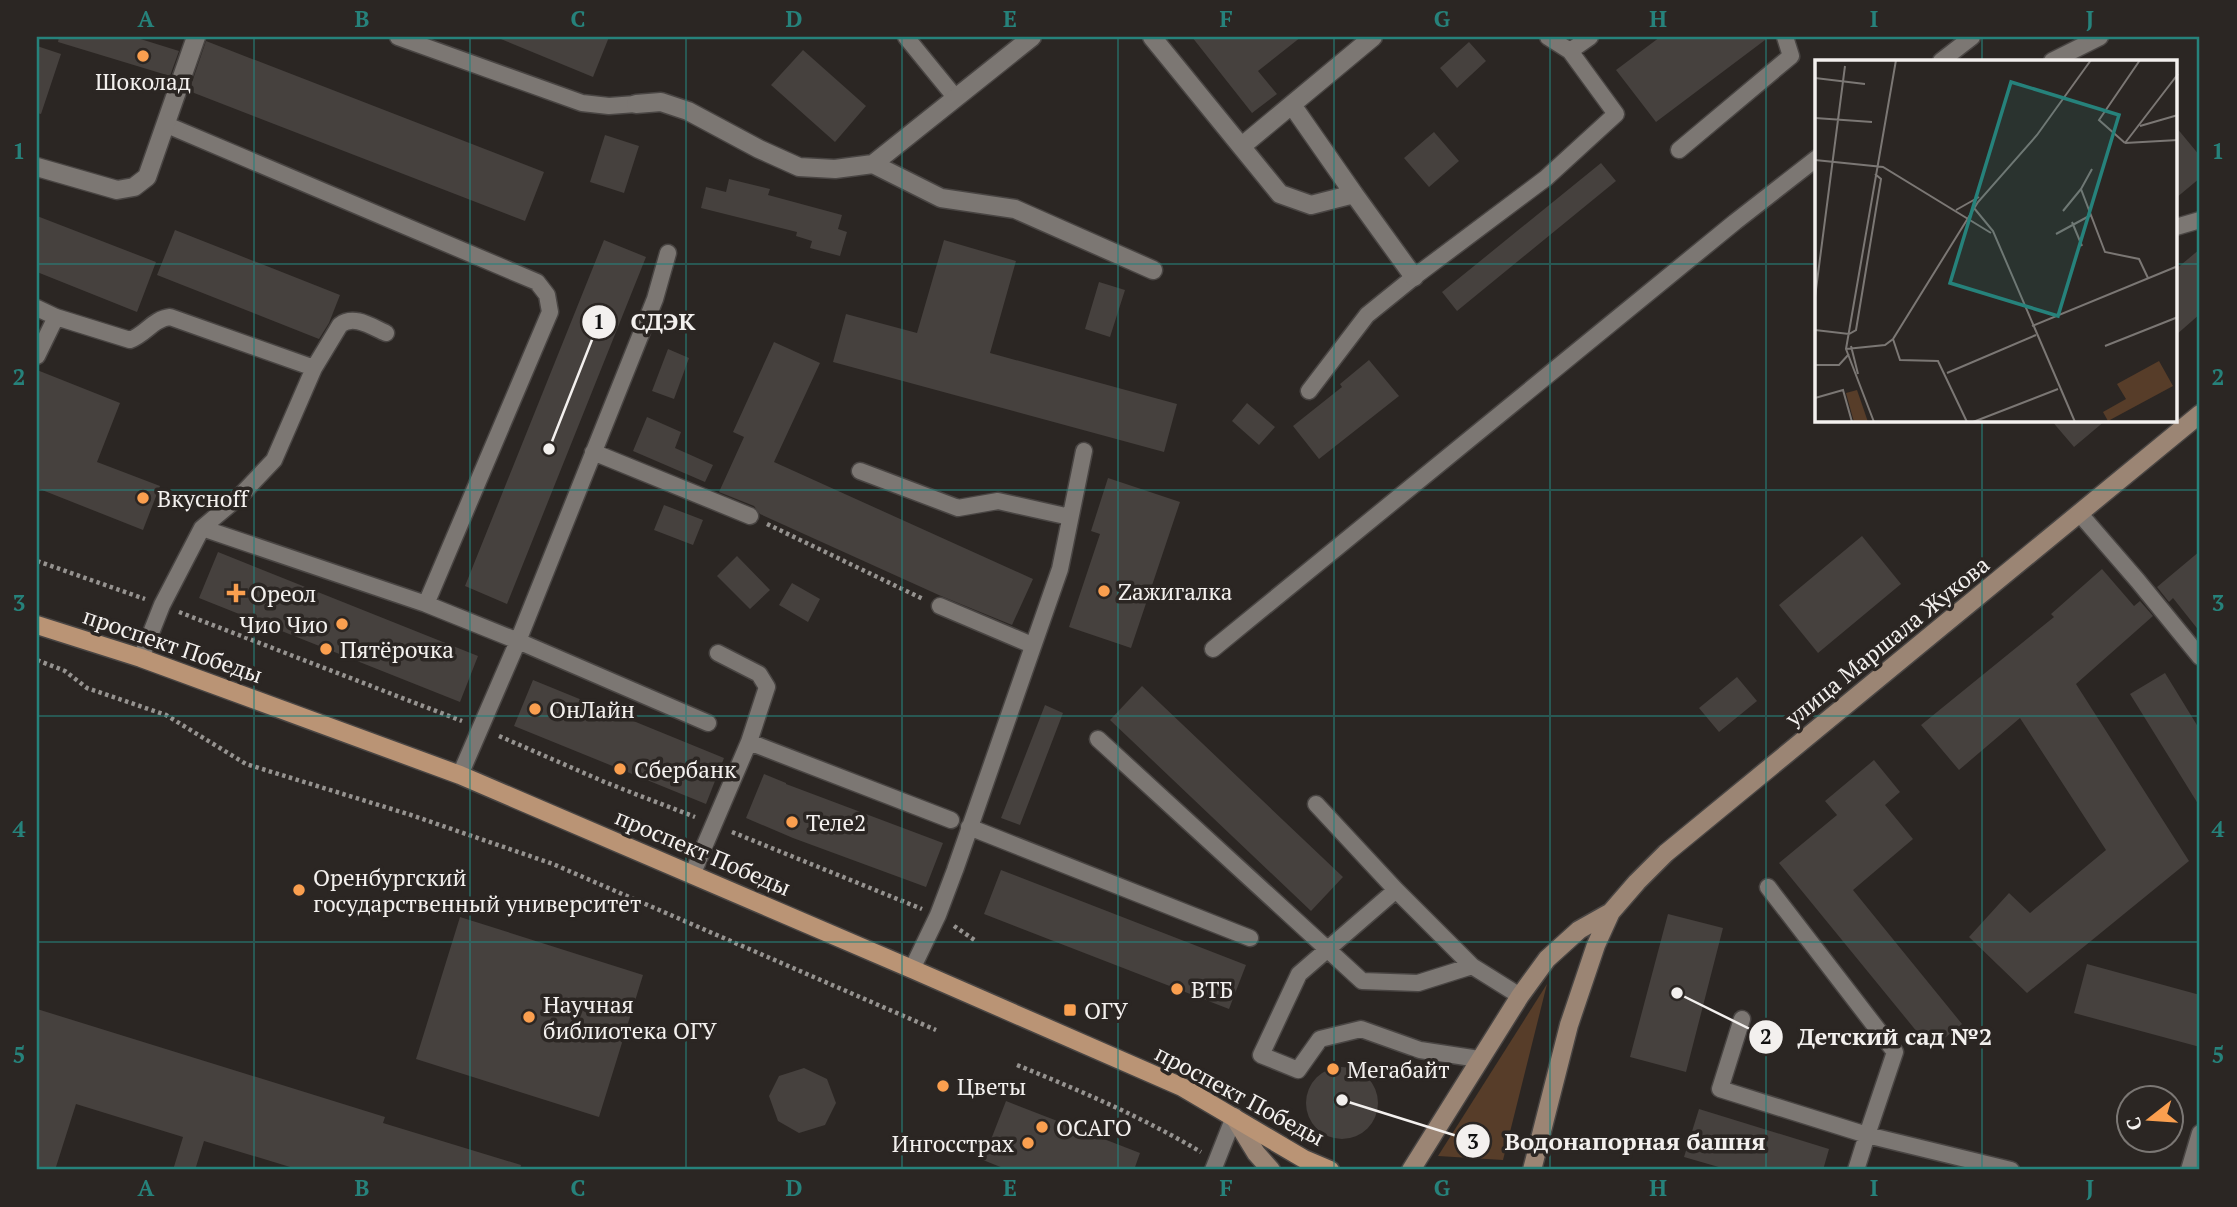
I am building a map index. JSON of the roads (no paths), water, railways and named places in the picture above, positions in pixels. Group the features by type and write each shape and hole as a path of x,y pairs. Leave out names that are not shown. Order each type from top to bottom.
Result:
{"main road":[{"name":"улица Маршала Жукова","path":"1532,1170 1569,1025 1596,945 1611,912 1637,882 1666,853 2200,414"},
{"name":"проспект Победы","path":"37,625 141,657 460,775 1182,1087 1304,1159 1330,1170"},
{"name":"улица Маршала Жукова","path":"1411,1170 1479,1059 1547,959 1579,930 1611,912"},
{"path":"1234,1117 1256,1153 1271,1170"}],"street":[{"path":"37,167 117,190 134,187 147,177 196,37"},
{"path":"636,104 661,102 688,111 799,167 835,169 873,164 1032,37"},
{"path":"1152,37 1280,194 1311,205 1354,194"},
{"path":"1242,146 1373,37"},
{"path":"1292,104 1414,277"},
{"path":"873,164 941,198 1015,209 1153,270"}],"lane":[{"path":"398,37 582,103 609,106 636,104"},
{"path":"906,37 955,97"},
{"path":"1309,391 1367,316 1414,277 1546,178 1616,114 1570,51 1548,37"},
{"path":"1570,51 1590,37"},
{"path":"1679,150 1791,56 1786,37"},
{"path":"1942,60 1972,37"},
{"path":"2054,60 2100,37"},
{"path":"167,125 537,282 547,295 550,312 426,604"},
{"path":"1213,649 1815,160"},
{"path":"2178,226 2200,220"},
{"path":"460,775 518,641 655,299 668,253"},
{"path":"37,308 56,317 130,340 138,337 156,320 170,317 314,368"},
{"path":"37,356 56,317"},
{"path":"141,657 162,605 202,528 240,496 274,460 314,368 340,325 353,319 386,333"},
{"path":"912,969 937,915 1060,569 1084,451"},
{"path":"593,452 750,516"},
{"path":"860,471 958,508 998,501 1070,517"},
{"path":"2080,514 2200,657"},
{"path":"202,528 426,604 708,723"},
{"path":"940,606 1032,645"},
{"path":"692,875 749,742 767,687 759,674 718,653"},
{"path":"1098,739 1362,981 1418,983 1472,966"},
{"path":"749,742 950,820"},
{"path":"1316,804 1472,966 1520,996"},
{"path":"969,827 1250,938"},
{"path":"1768,887 1895,1052 1856,1170"},
{"path":"1396,890 1299,974 1261,1055 1298,1070 1320,1039 1361,1028 1420,1050 1479,1059"},
{"path":"1742,1019 1720,1089 1867,1135 2011,1170"},
{"path":"1215,1166 1234,1117"},
{"path":"2189,1170 2200,1133"}],"place":[{"name":"Шоколад","path":"143,56"},
{"name":"СДЭК","path":"549,449"},
{"name":"Вкусноff","path":"143,498"},
{"name":"Zажигалка","path":"1104,591"},
{"name":"Ореол","path":"236,593"},
{"name":"Чио Чио","path":"342,624"},
{"name":"Пятёрочка","path":"326,649"},
{"name":"ОнЛайн","path":"535,709"},
{"name":"Сбербанк","path":"620,769"},
{"name":"Теле2","path":"792,822"},
{"name":"Оренбургский государственный университет","path":"299,890"},
{"name":"ВТБ","path":"1177,989"},
{"name":"Детский сад №2","path":"1677,993"},
{"name":"ОГУ","path":"1070,1010"},
{"name":"Научная библиотека ОГУ","path":"529,1017"},
{"name":"Мегабайт","path":"1333,1069"},
{"name":"Цветы","path":"943,1086"},
{"name":"Водонапорная башня","path":"1342,1100"},
{"name":"ОСАГО","path":"1042,1127"},
{"name":"Ингосстрах","path":"1028,1143"}]}
